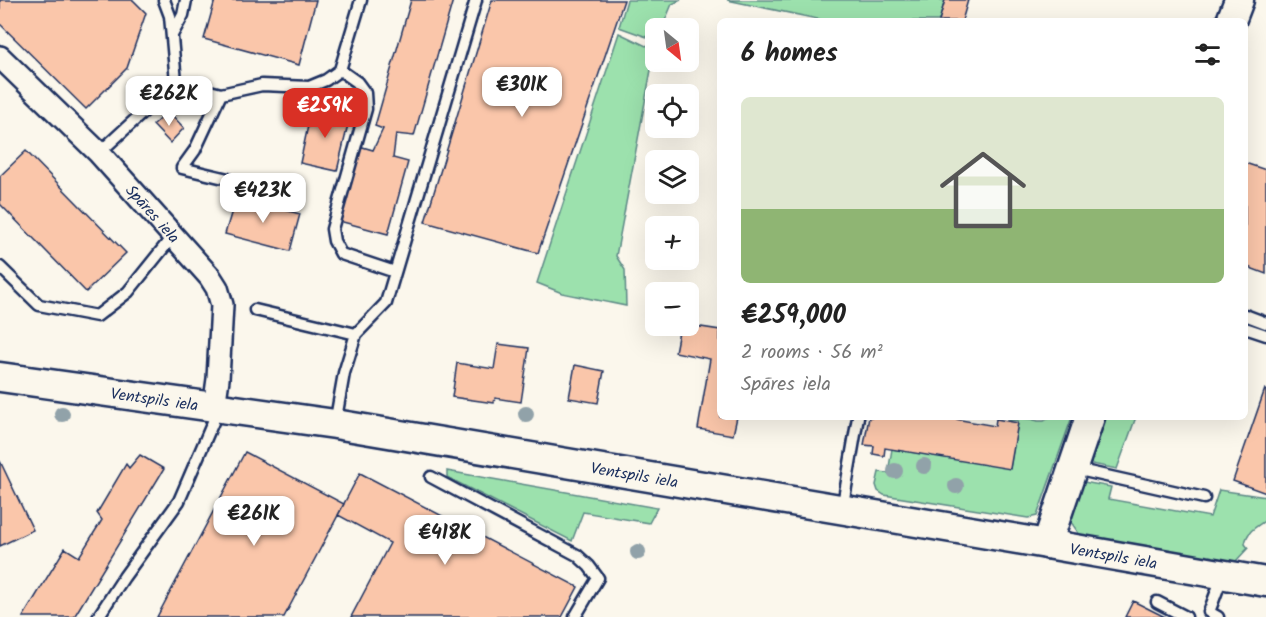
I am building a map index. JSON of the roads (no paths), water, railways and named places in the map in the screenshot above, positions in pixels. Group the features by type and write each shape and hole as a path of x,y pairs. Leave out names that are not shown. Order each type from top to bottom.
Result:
{"street":[{"path":"1231,18 1239,0"},
{"name":"Spāres iela","path":"0,57 99,153 210,277 217,288 222,305 214,408"},
{"name":"Ventspils iela","path":"0,377 335,424 1266,582"},
{"path":"1047,544 1089,420"}],"lane":[{"path":"164,0 170,16 176,82"},
{"path":"172,35 183,15 186,0"},
{"path":"176,82 221,94 262,85 309,87 326,80 340,70 360,0"},
{"path":"335,424 344,373 356,334 386,303 476,0"},
{"path":"340,70 357,82 365,93 366,109 332,229 334,241 341,254 396,272"},
{"path":"99,153 176,82"},
{"path":"221,94 195,150 182,168 228,179"},
{"path":"0,267 39,305 97,316 128,292 173,236"},
{"path":"255,310 356,334"},
{"path":"1248,316 1266,323"},
{"path":"1248,329 1266,335"},
{"path":"98,617 179,501 213,422 214,408"},
{"path":"842,510 857,420"},
{"path":"1073,468 1204,498"},
{"path":"431,477 577,555 589,566 597,578 575,617"},
{"path":"1211,615 1222,575"},
{"path":"1157,602 1186,617"}]}
